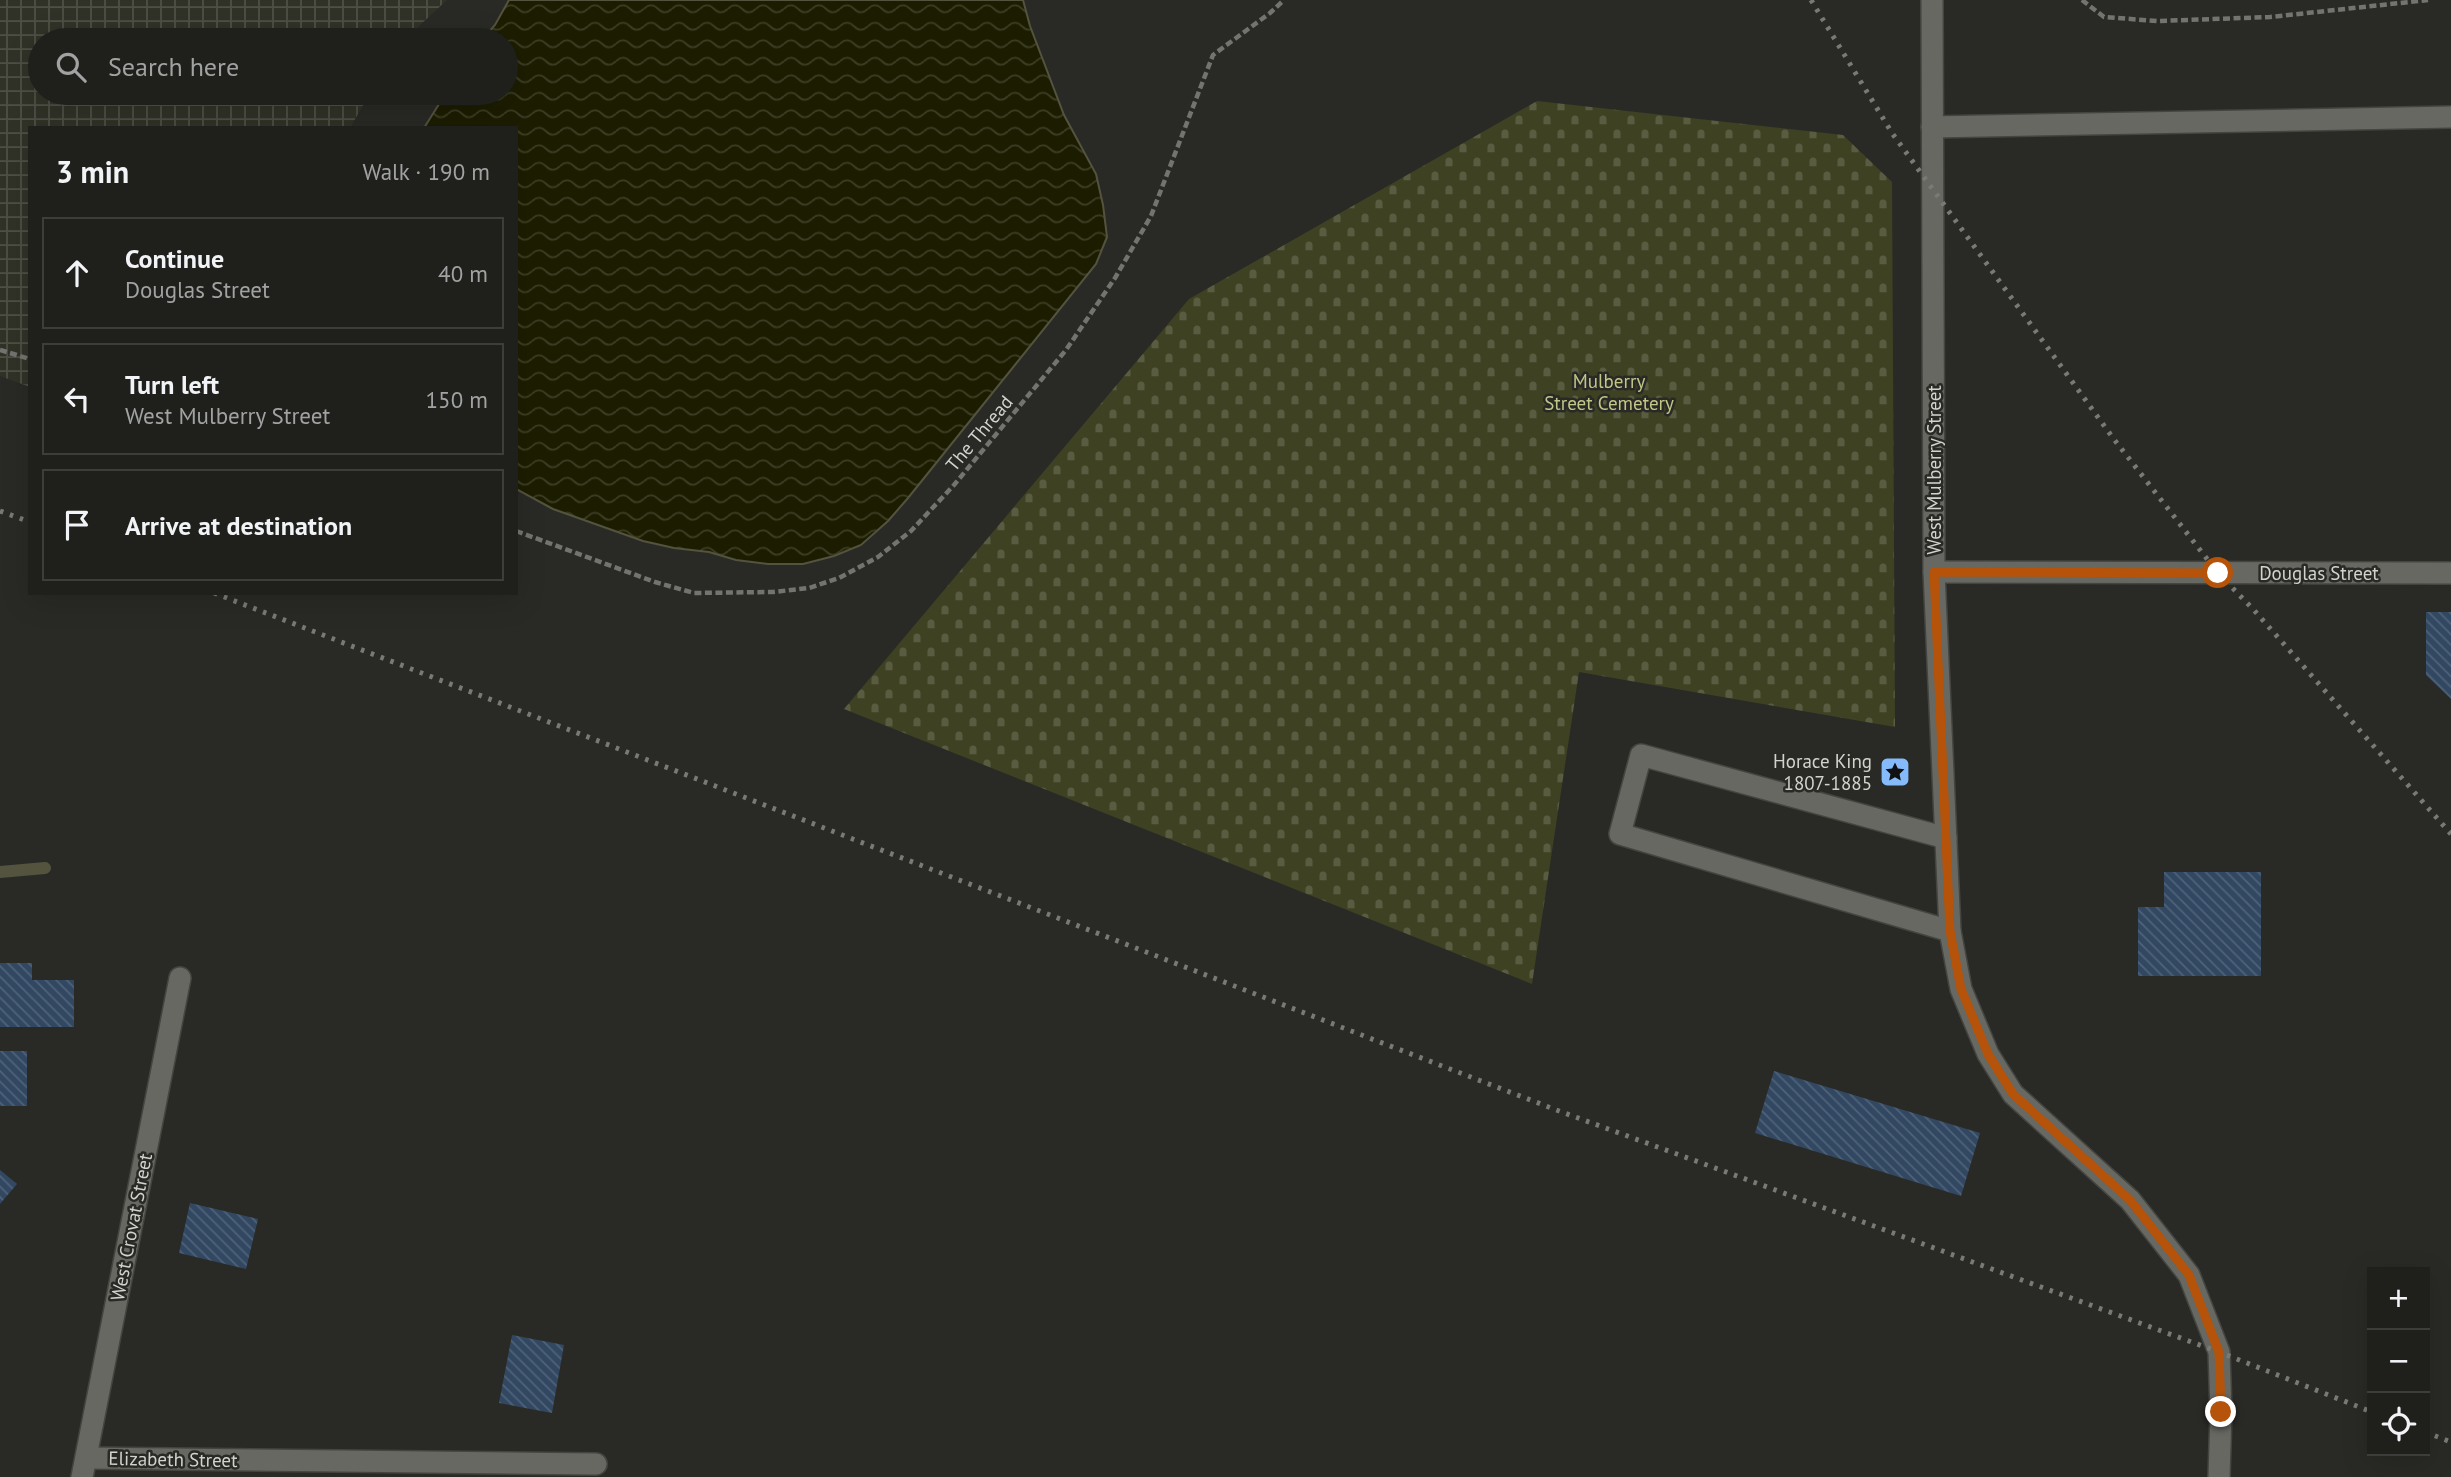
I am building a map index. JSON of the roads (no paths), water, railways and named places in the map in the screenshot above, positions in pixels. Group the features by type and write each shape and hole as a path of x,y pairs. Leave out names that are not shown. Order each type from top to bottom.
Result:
{"street":[{"name":"West Mulberry Street","path":"1932,0 1934,572 1950,931 1961,989 1988,1054 2013,1094 2130,1200 2189,1275 2219,1352 2219,1477"},
{"path":"1932,127 2451,117"},
{"name":"Douglas Street","path":"1934,572 2451,573"},
{"path":"1946,838 1641,755 1620,834 1950,931"},
{"name":"West Crovat Street","path":"84,1468 180,978"},
{"name":"Elizabeth Street","path":"84,1468 596,1464"}],"water":[{"path":"509,0 1023,0 1030,26 1064,115 1096,174 1107,237 1096,264 908,498 888,521 861,545 803,564 768,564 643,541 553,509 518,490 518,126 425,126 438,105 518,105 518,28 492,28"}],"waterway":[{"path":"0,872 45,868"}],"railway":[{"path":"1811,0 1892,133 2113,438 2218,573 2253,609 2451,834"},
{"path":"0,511 28,521"},
{"path":"219,595 1559,1111 2219,1352 2367,1410"},
{"path":"2430,1434 2451,1442"}],"place":[{"name":"Horace King 1807-1885","path":"1895,772"}],"park label":[{"name":"Mulberry Street Cemetery","path":"1609,392"}]}
